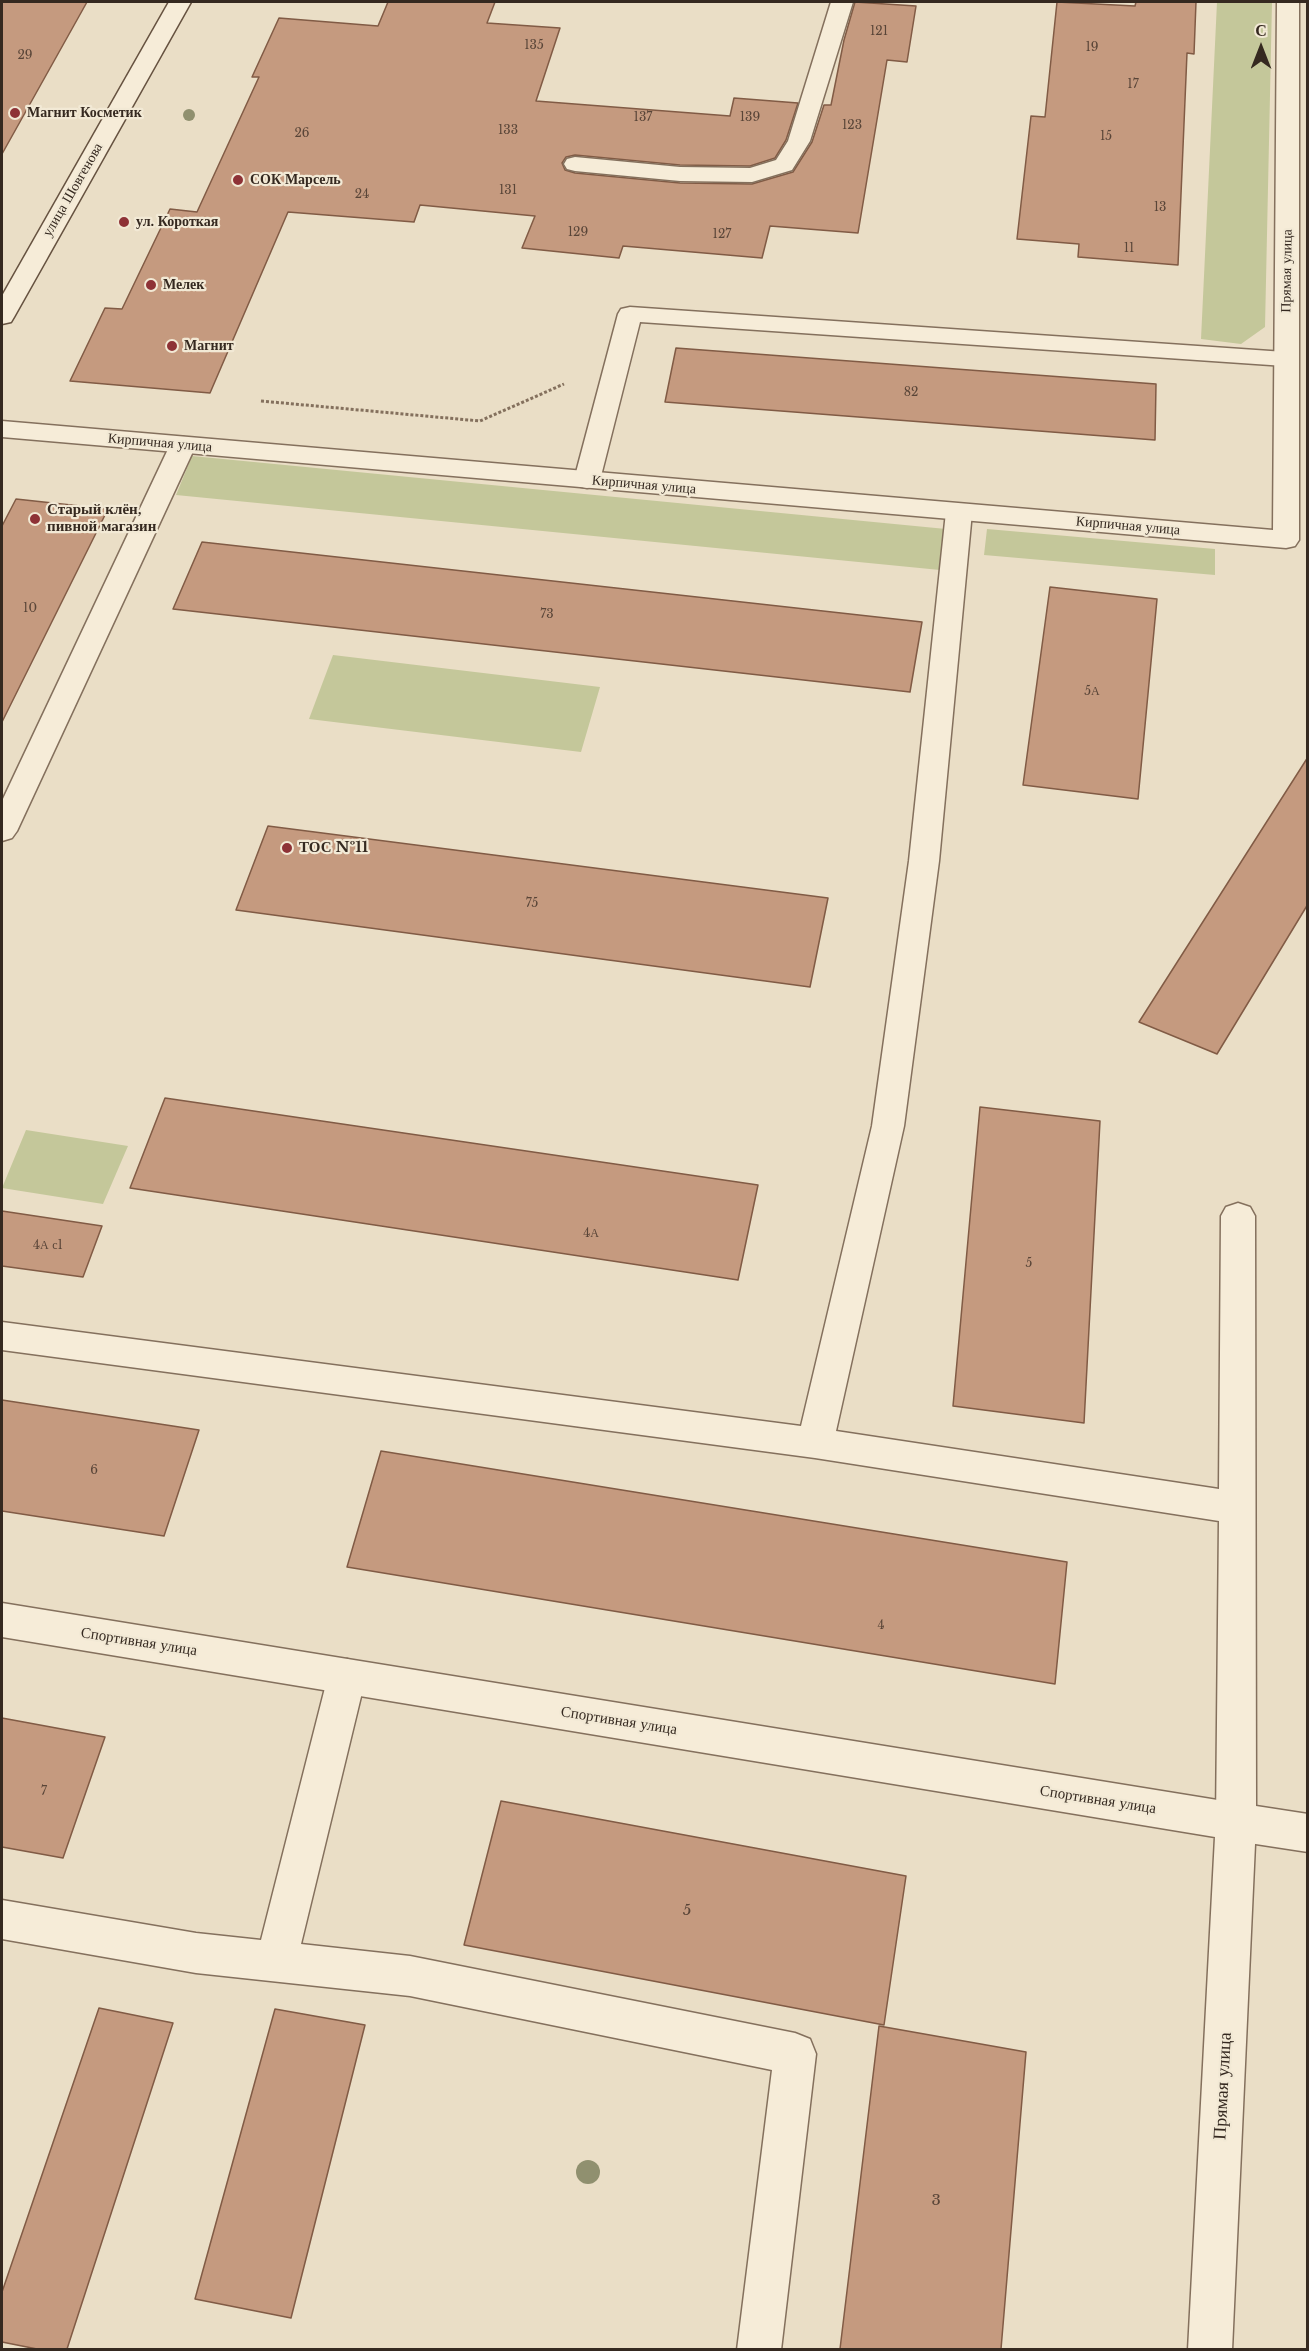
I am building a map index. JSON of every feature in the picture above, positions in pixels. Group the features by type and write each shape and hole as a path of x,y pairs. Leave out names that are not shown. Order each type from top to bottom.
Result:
{"street":[{"name":"улица Шовгенова","path":"2,317 180,2"},
{"path":"575,164 680,174 752,176 784,165 798,141 842,2"},
{"name":"Прямая улица","path":"1286,540 1288,2"},
{"path":"587,480 630,314 1285,359"},
{"name":"Кирпичная улица","path":"2,429 1286,540"},
{"path":"2,831 183,445"},
{"path":"815,1443 888,1126 924,861 959,512"},
{"name":"Прямая улица","path":"1210,2349 1236,1822 1238,1216"},
{"path":"2,1336 815,1443 1237,1508"},
{"name":"Спортивная улица","path":"2,1620 1308,1833"},
{"path":"276,1961 347,1676"},
{"path":"2,1920 196,1953 410,1976 795,2054 759,2349"}],"path":[{"path":"261,401 480,421 617,361"}],"green space":[{"path":"1217,2 1272,2 1265,327 1241,344 1201,339"},
{"path":"192,456 946,529 940,570 176,495"},
{"path":"987,529 1215,549 1215,575 984,555"},
{"path":"333,655 600,687 581,752 309,719"},
{"path":"26,1130 128,1146 103,1204 2,1188"}],"building":[{"path":"2,2 87,2 2,154"},
{"path":"388,2 495,2 487,23 560,28 536,101 730,116 734,98 798,103 786,140 775,158 750,166 680,165 575,155 566,157 562,163 565,170 575,173 680,183 752,184 793,172 812,142 824,105 831,105 844,40 855,2 916,6 907,62 887,60 858,233 770,226 762,258 623,246 619,258 522,248 535,216 420,205 414,222 288,212 210,393 70,381 105,308 122,309 170,209 197,212 259,77 252,77 279,18 378,26"},
{"path":"1057,2 1135,6 1136,2 1196,2 1194,54 1187,53 1178,265 1078,257 1079,244 1017,239 1031,116 1045,117"},
{"path":"676,348 1156,384 1155,440 665,402"},
{"path":"16,499 108,509 2,722 2,526"},
{"path":"202,542 922,622 910,692 173,609"},
{"path":"1050,587 1157,599 1138,799 1023,785"},
{"path":"1308,757 1308,904 1217,1054 1139,1022"},
{"path":"268,826 828,898 810,987 236,910"},
{"path":"165,1098 758,1185 738,1280 130,1188"},
{"path":"980,1107 1100,1121 1084,1423 953,1406"},
{"path":"2,1211 102,1226 83,1277 2,1266"},
{"path":"2,1400 199,1430 164,1536 2,1511"},
{"path":"381,1451 1067,1562 1055,1684 347,1567"},
{"path":"2,1718 105,1737 63,1858 2,1847"},
{"path":"501,1801 906,1876 884,2025 464,1945"},
{"path":"99,2008 173,2023 67,2349 37,2349 2,2342 2,2292"},
{"path":"275,2009 365,2025 291,2318 195,2299"},
{"path":"879,2026 1026,2052 1001,2349 840,2349"}],"place":[{"name":"Магнит Косметик","path":"15,113"},
{"name":"СОК Марсель","path":"238,180"},
{"name":"ул. Короткая","path":"124,222"},
{"name":"Мелек","path":"151,285"},
{"name":"Магнит","path":"172,346"},
{"name":"Старый клён, пивной магазин","path":"35,519"},
{"name":"ТОС №11","path":"287,848"}]}
